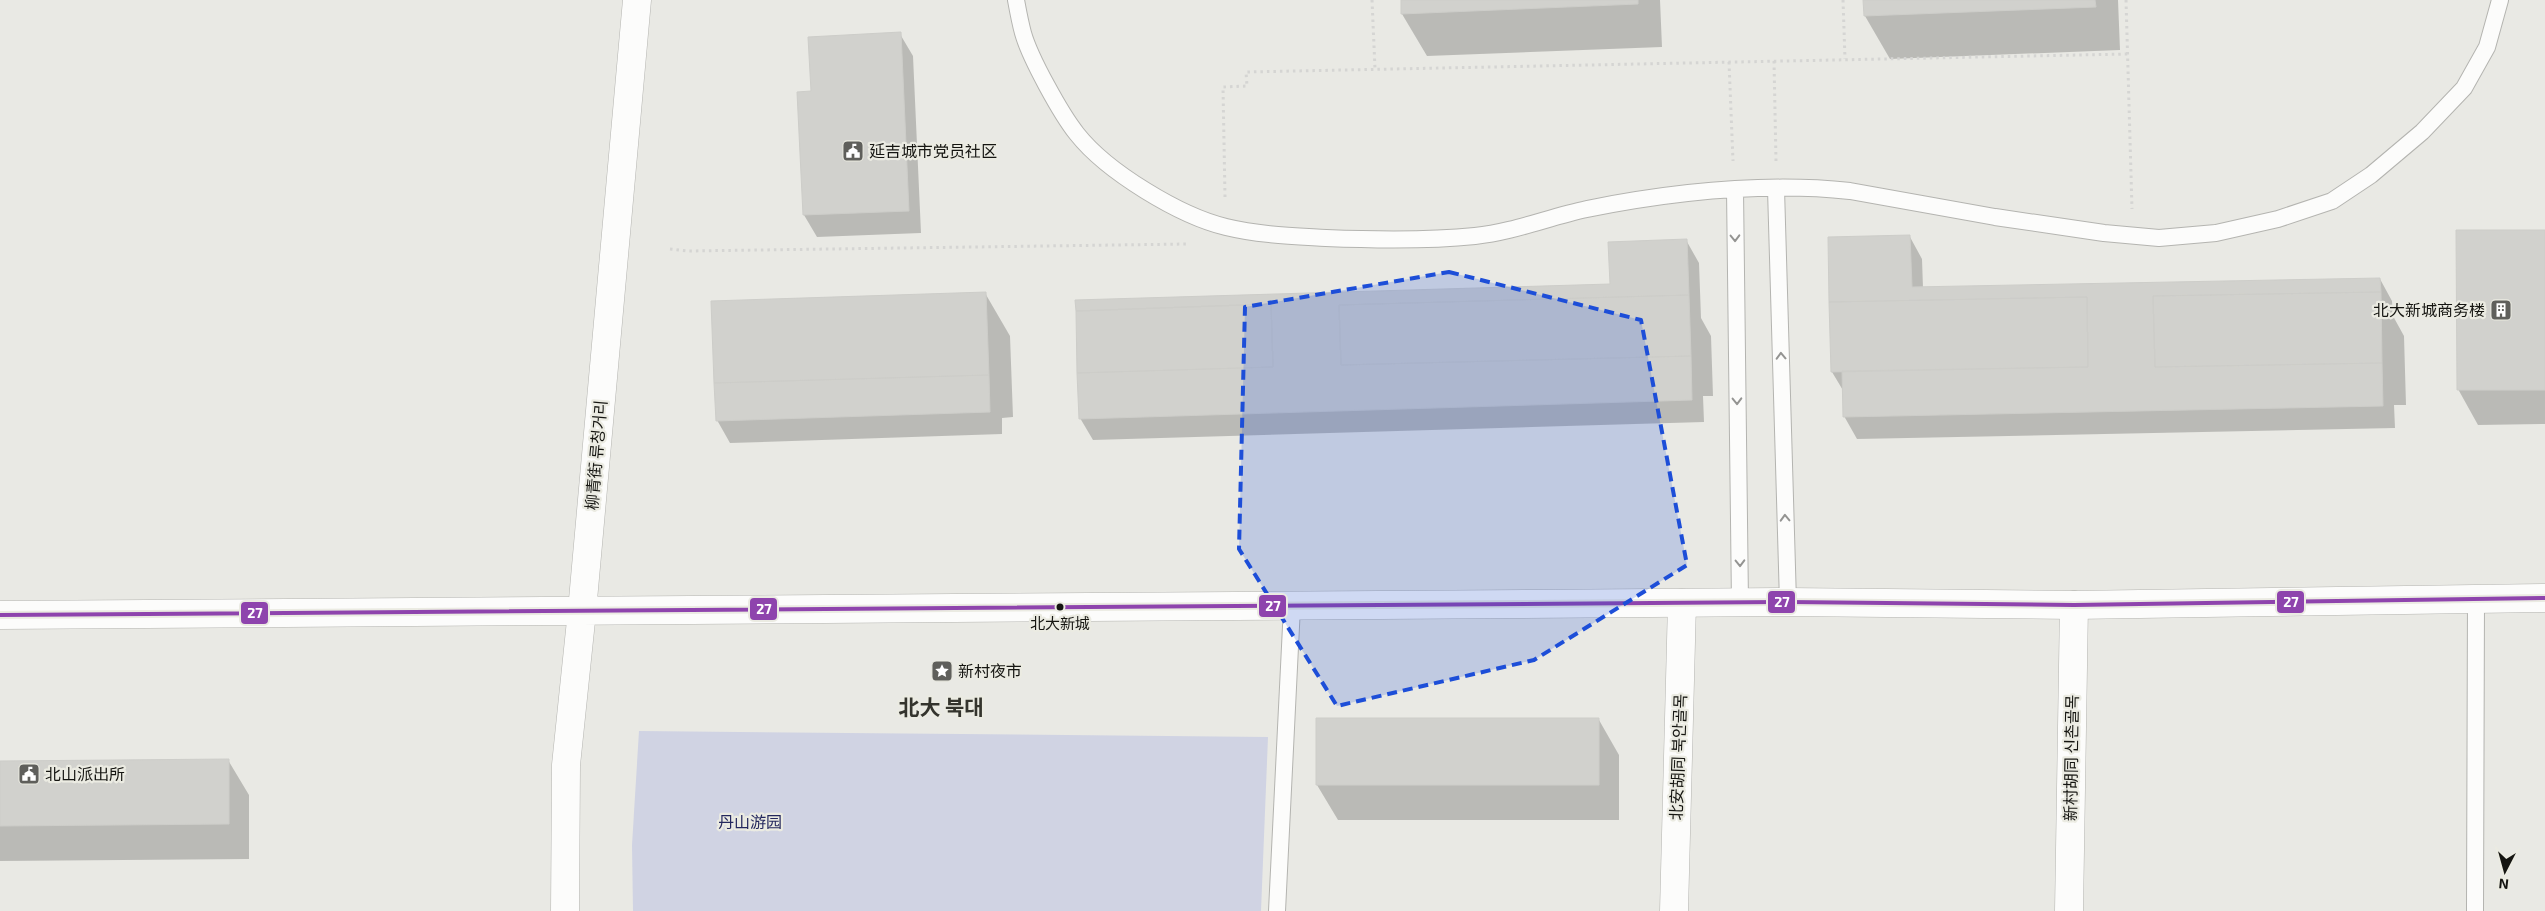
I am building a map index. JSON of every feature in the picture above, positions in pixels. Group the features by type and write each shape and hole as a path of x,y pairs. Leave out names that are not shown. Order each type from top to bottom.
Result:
{"street":[{"name":"柳青街 류청거리","path":"565,911 566,765 582,611 637,0"},
{"path":"0,615 1788,602 2074,605 2545,598"},
{"name":"北安胡同 북안골목","path":"1674,911 1682,603"},
{"name":"新村胡同 신촌골목","path":"2069,911 2074,605"}],"lane":[{"path":"1016,0 1023,34 1059,107 1078,135 1120,173 1150,194 1200,218 1226,227 1270,235 1428,240 1478,236 1520,228 1584,210 1623,202 1735,190 1814,187 1850,191 1995,217 2133,236 2159,238 2216,233 2278,219 2332,201 2370,176 2422,132 2464,88 2487,47 2500,0"},
{"path":"1776,189 1788,602"},
{"path":"1735,190 1740,603"},
{"path":"2475,911 2476,598"},
{"path":"1277,911 1292,606"}],"path":[{"path":"1372,0 1375,69"},
{"path":"1843,0 1845,59"},
{"path":"2126,0 2133,236"},
{"path":"670,249 688,251 1200,244 1226,227 1222,86 1247,86 1246,72 2128,54"},
{"path":"1774,61 1776,189"},
{"path":"1729,62 1735,190"}],"highlighted area":[{"path":"1449,272 1641,320 1687,565 1534,660 1337,706 1239,549 1245,307"}],"green space":[{"name":"丹山游园","path":"639,731 1268,737 1261,911 633,911 632,845"}],"building":[{"path":"1401,0 1638,0 1638,4 1401,14"},
{"path":"1863,0 2095,0 2096,7 1864,16"},
{"name":"延吉城市党员社区","path":"901,32 909,211 803,215 797,92 811,91 808,37"},
{"name":"北大新城商务楼","path":"2456,230 2545,230 2545,390 2457,390"},
{"path":"1910,235 1912,287 2380,278 2381,292 2153,296 2155,367 2382,363 2383,406 1843,417 1842,371 2088,367 2087,297 1829,302 1828,237"},
{"path":"1687,239 1689,295 1339,305 1341,365 1691,356 1692,400 1079,419 1077,373 1273,367 1271,304 1076,311 1075,300 1610,284 1608,242"},
{"path":"986,292 989,375 714,383 711,301"},
{"path":"2381,292 2382,363 2155,367 2153,296"},
{"path":"1689,295 1691,356 1341,365 1339,305"},
{"path":"2087,297 2088,367 1831,372 1829,302"},
{"path":"1271,304 1273,367 1077,373 1076,311"},
{"path":"989,375 990,412 716,421 714,383"},
{"path":"1316,718 1599,718 1599,785 1316,785"},
{"path":"229,759 229,824 0,826 0,761"}],"transit line":[{"name":"27","path":"0,615 1788,602 2074,605 2545,598"}],"place":[{"name":"延吉城市党员社区","path":"853,151"},
{"name":"北大新城商务楼","path":"2501,310"},
{"name":"北大新城","path":"1060,607"},
{"name":"新村夜市","path":"942,671"},
{"name":"北山派出所","path":"29,774"}],"district":[{"name":"北大 북대","path":"941,708"}]}
